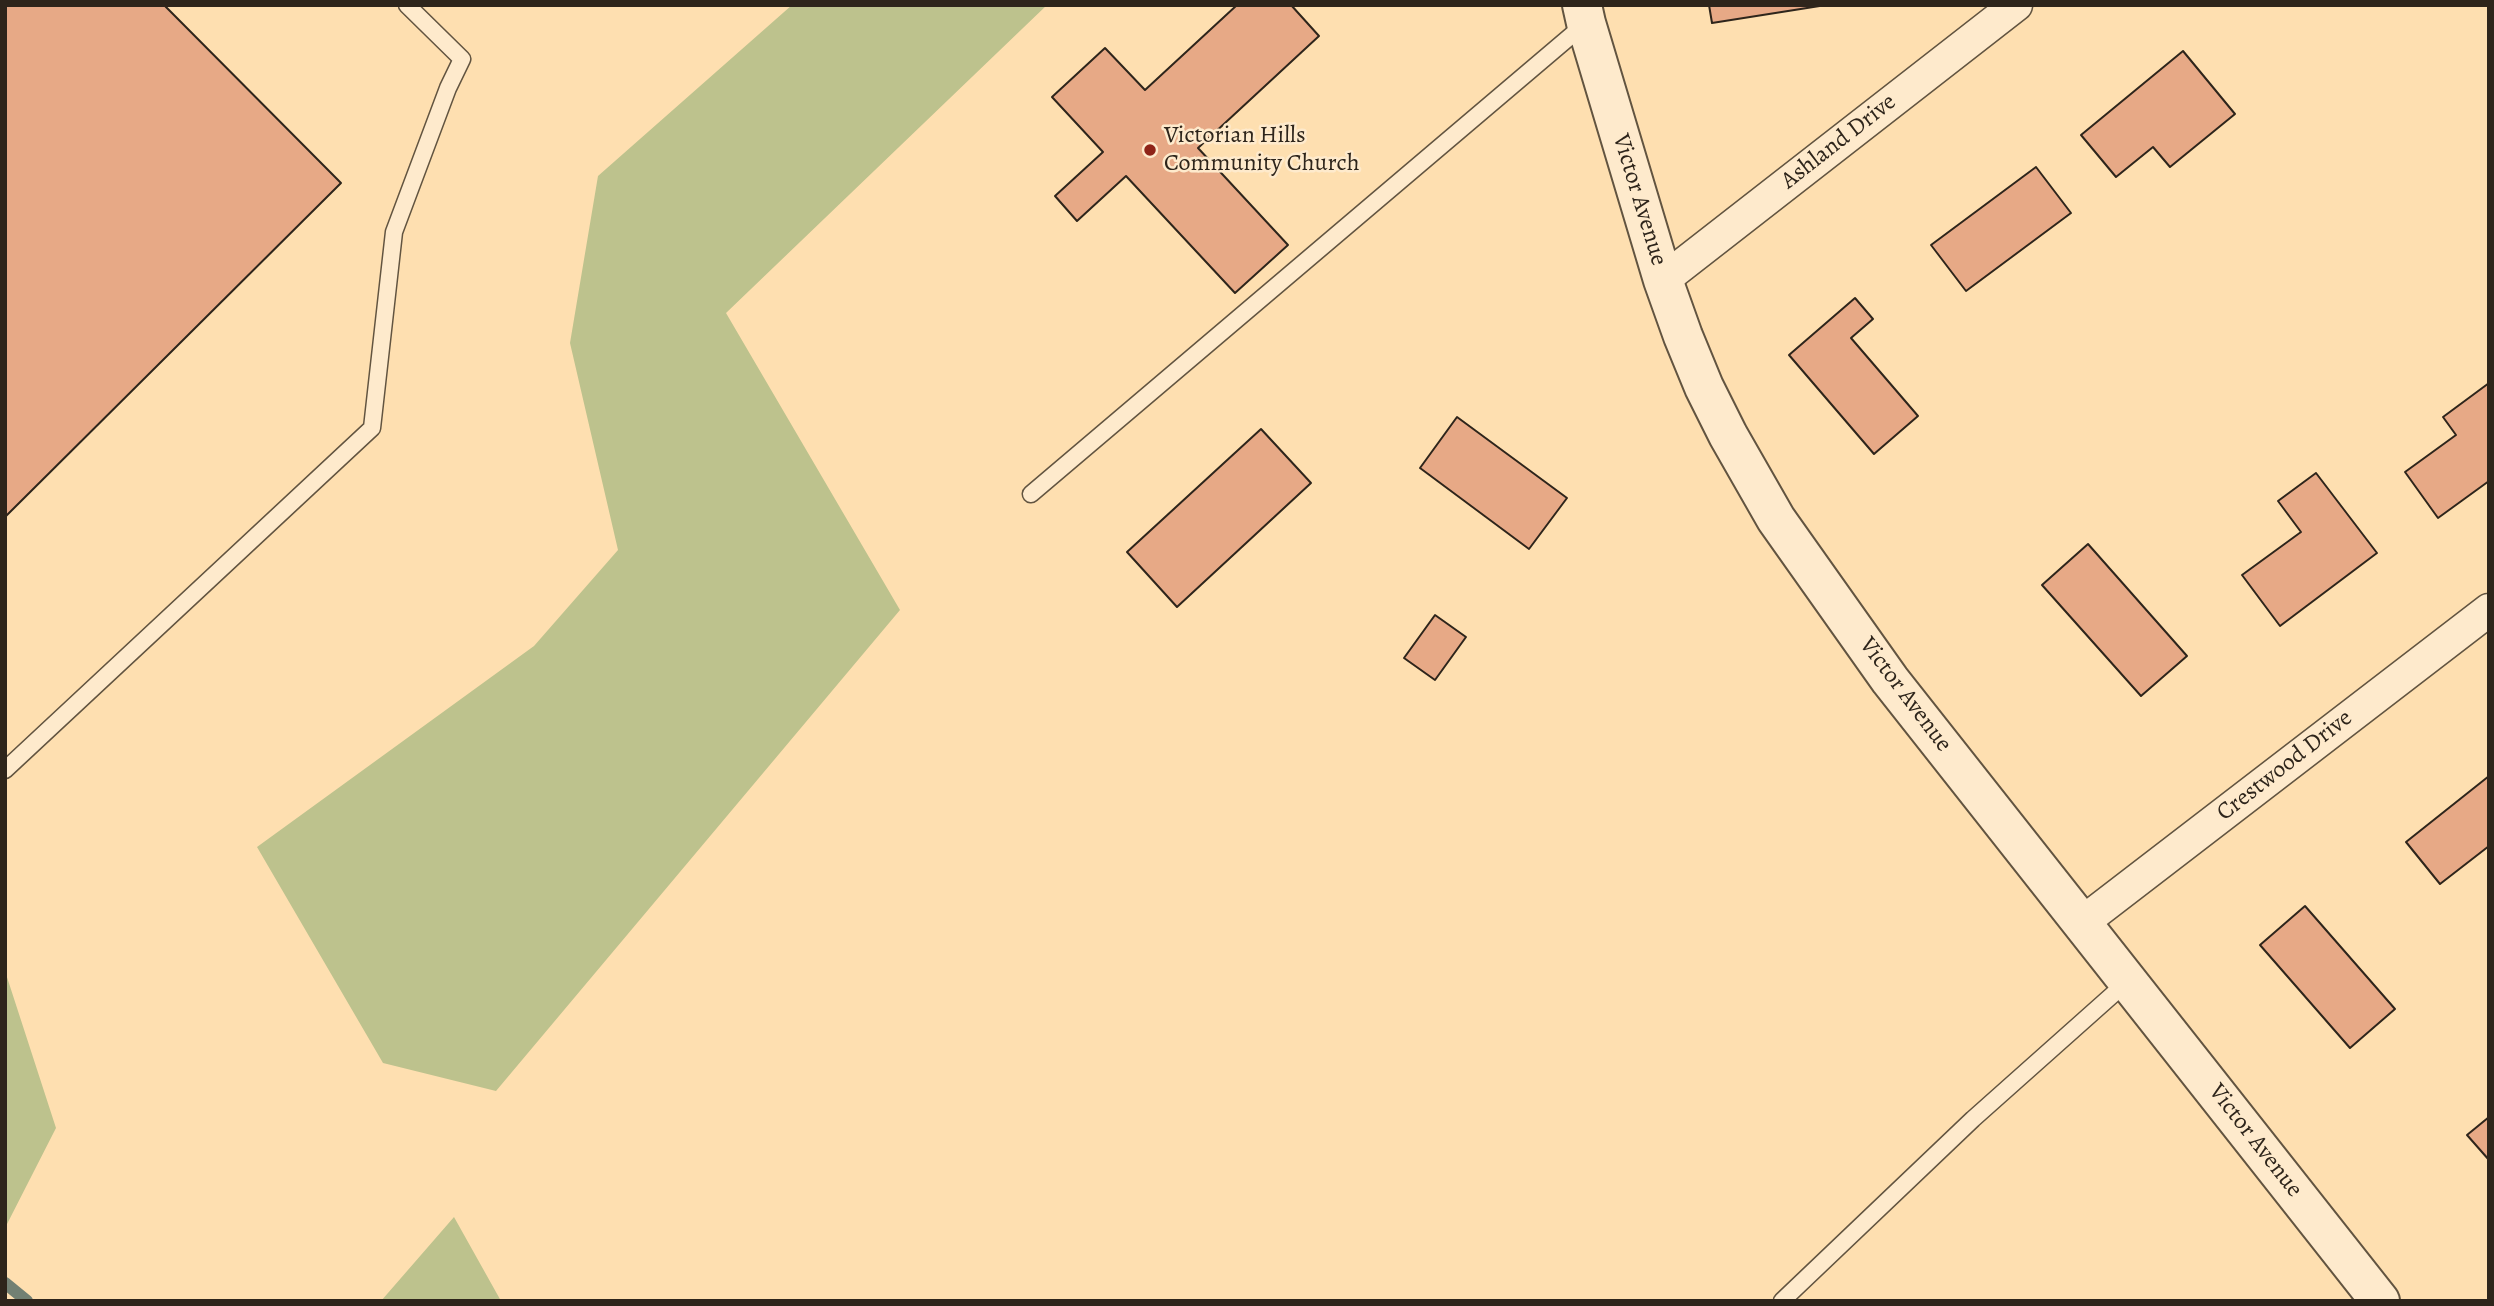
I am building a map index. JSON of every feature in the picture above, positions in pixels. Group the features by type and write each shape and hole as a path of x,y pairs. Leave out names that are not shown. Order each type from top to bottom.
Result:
{"street":[{"name":"Ashland Drive","path":"1663,280 2016,5"},
{"name":"Victor Avenue","path":"1584,14 1663,280 1704,387 1776,519 1890,680 2380,1301"},
{"name":"Crestwood Drive","path":"2082,922 2489,610"}],"lane":[{"path":"5,770 372,428 394,232 461,59 407,5"},
{"path":"1031,494 1584,14"},
{"path":"1782,1301 1973,1119 2128,981"}],"green space":[{"path":"792,5 1047,5 726,313 900,610 496,1091 383,1063 257,847 534,646 618,550 570,343 598,176"},
{"path":"5,971 56,1128 5,1228"},
{"path":"454,1217 501,1301 381,1301"}],"building":[{"path":"5,5 164,5 341,183 5,517"},
{"name":"Victorian Hills Community Church","path":"1237,5 1291,5 1319,36 1198,148 1288,245 1235,293 1126,176 1077,221 1055,196 1103,152 1052,97 1105,48 1145,90"},
{"path":"1709,5 1826,5 1712,23"},
{"path":"2183,51 2235,114 2170,167 2153,147 2116,177 2081,135"},
{"path":"2036,167 2071,213 1966,291 1931,245"},
{"path":"1855,298 1873,319 1851,338 1918,416 1874,454 1789,355"},
{"path":"2489,383 2489,481 2438,518 2405,472 2456,435 2443,417"},
{"path":"1457,417 1567,498 1529,549 1420,468"},
{"path":"1261,429 1311,483 1177,607 1127,552"},
{"path":"2316,473 2377,553 2280,626 2242,575 2301,532 2278,501"},
{"path":"2088,544 2187,656 2141,696 2042,585"},
{"path":"1435,615 1466,637 1435,680 1404,658"},
{"path":"2489,776 2489,846 2440,884 2406,842"},
{"path":"2305,906 2395,1009 2350,1048 2260,945"},
{"path":"2489,1117 2489,1160 2467,1135"}],"waterway":[{"path":"5,1283 27,1301"}],"place":[{"name":"Victorian Hills Community Church","path":"1150,150"}]}
